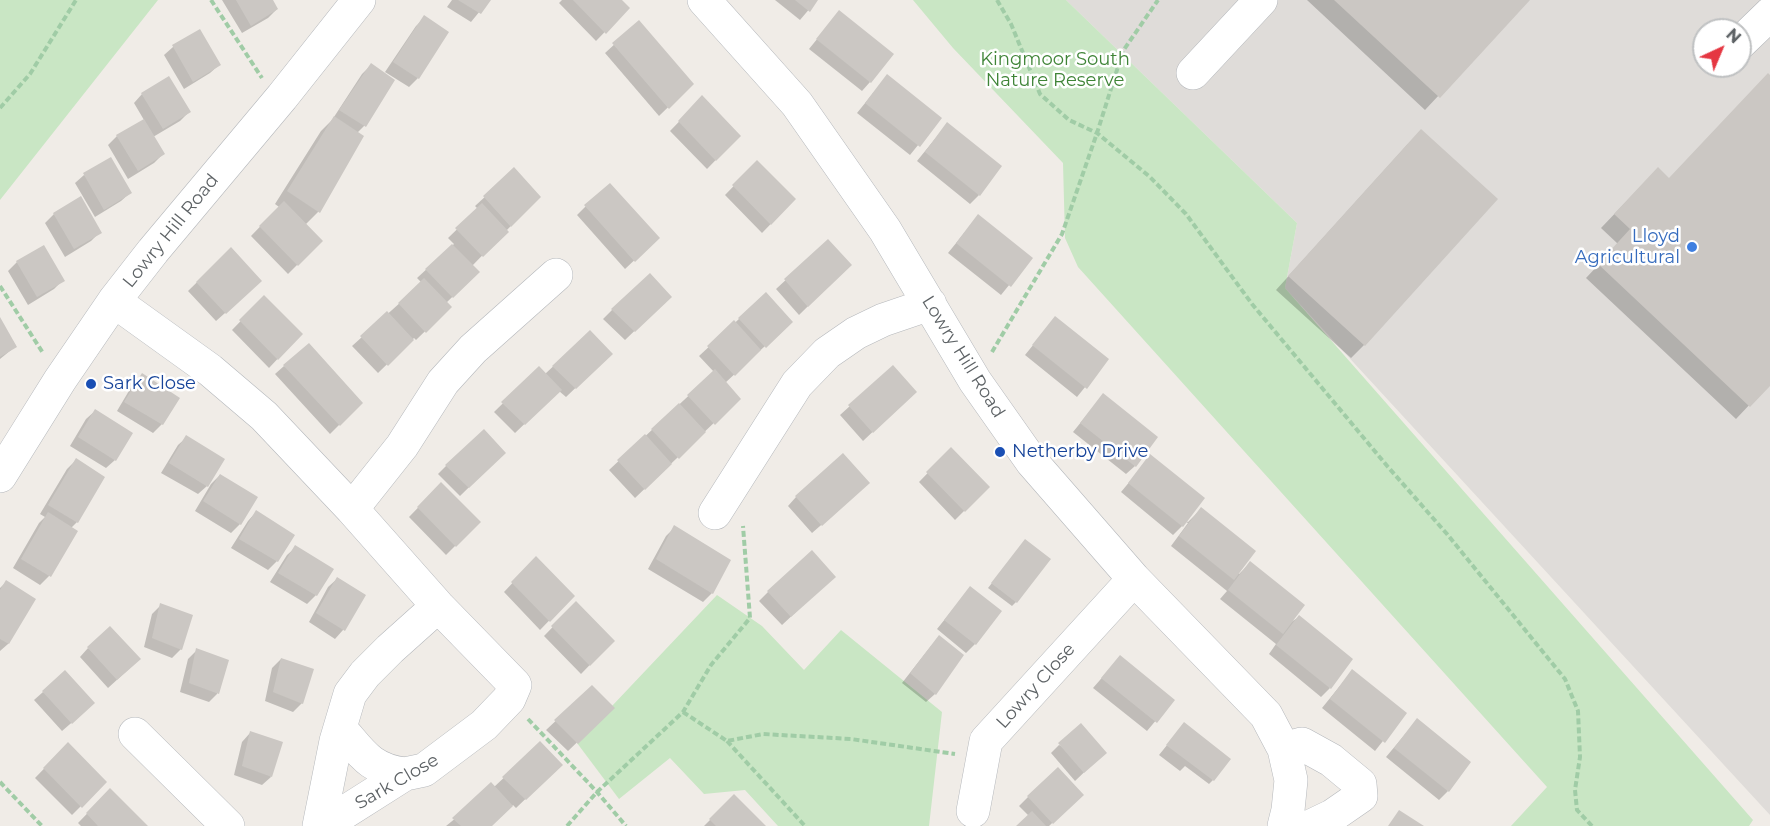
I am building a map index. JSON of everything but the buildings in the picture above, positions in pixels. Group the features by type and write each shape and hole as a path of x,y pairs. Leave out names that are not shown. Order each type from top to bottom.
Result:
{"street":[{"name":"Lowry Hill Road","path":"0,476 60,380 114,301 359,0"},
{"name":"Lowry Hill Road","path":"704,0 797,104 885,230 975,381 1032,462 1134,579 1266,715 1284,749 1291,780 1288,810 1293,825"},
{"path":"1193,73 1261,0"},
{"path":"1752,31 1770,14"},
{"path":"352,509 402,446 443,382 473,349 556,275"},
{"path":"114,301 210,370 264,416 352,509 438,606 515,685 509,699"},
{"path":"729,518 797,384 827,352 856,333 884,320 930,304"},
{"name":"Lowry Close","path":"973,811 986,741 1134,579"},
{"name":"Sark Close","path":"318,826 350,694 365,674 390,649 438,606"},
{"name":"Sark Close","path":"323,826 405,774 424,770 484,725 509,699"},
{"path":"340,728 370,762 387,772 405,774"},
{"path":"135,734 228,826"},
{"path":"1284,749 1302,744 1331,760 1360,784 1361,796 1332,816 1293,825"}],"path":[{"path":"0,108 30,74 76,0"},
{"path":"211,0 261,77 282,97"},
{"path":"997,0 1011,24 1040,94 1069,120 1097,134 1150,177 1186,214 1252,304 1388,467 1448,534 1565,679 1578,711 1580,757 1575,790 1577,810 1592,826"},
{"path":"975,381 1062,234 1123,51 1158,0"},
{"path":"0,286 60,380"},
{"path":"567,826 597,792 683,712 711,665 750,618 729,518"},
{"path":"509,699 626,826"},
{"path":"683,712 727,741 805,826"},
{"path":"727,741 763,734 851,739 983,758"},
{"path":"0,782 42,826"}],"shaded area":[{"path":"1066,0 1770,0 1770,815 1285,288 1297,223"}],"green space":[{"path":"0,0 158,0 0,200"},
{"name":"Kingmoor South Nature Reserve","path":"913,0 1066,0 1297,223 1285,288 1753,820 1749,826 1511,826 1547,787 1078,267 1065,238 1063,163 953,48"},
{"path":"717,595 762,626 804,670 841,630 942,712 929,826 778,826 745,790 704,794 670,758 619,799 577,743"}],"place":[{"name":"Lloyd Agricultural","path":"1692,247"},
{"name":"Sark Close","path":"91,384"},
{"name":"Netherby Drive","path":"1000,452"}]}
